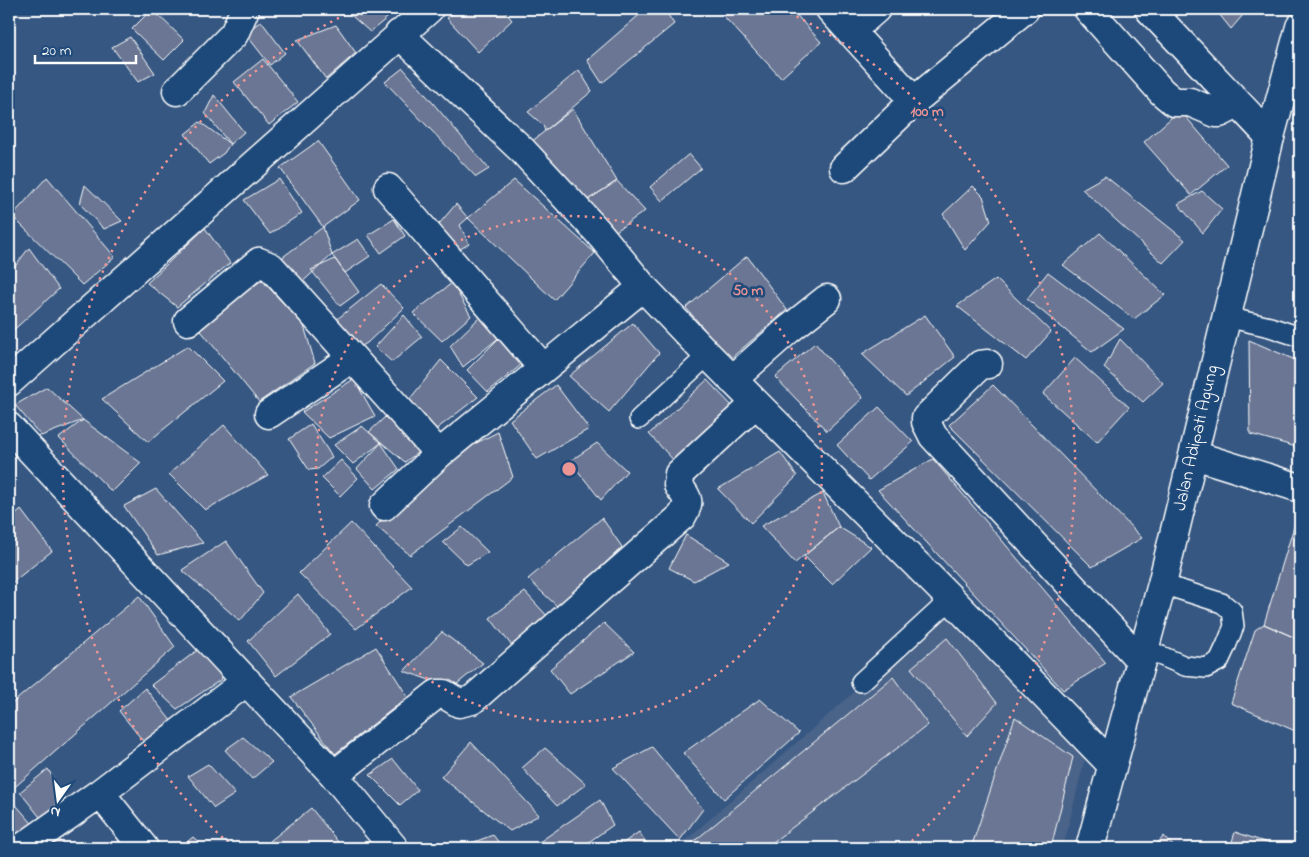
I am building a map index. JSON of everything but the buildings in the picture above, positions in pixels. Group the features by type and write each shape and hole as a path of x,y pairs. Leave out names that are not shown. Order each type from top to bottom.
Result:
{"street":[{"path":"177,91 234,34 245,9"},
{"path":"830,9 914,101"},
{"path":"850,32 876,9"},
{"path":"844,168 914,101 1025,9"},
{"path":"1088,9 1162,92 1174,102 1190,102 1216,114 1238,104"},
{"path":"1149,9 1270,137"},
{"path":"9,382 316,111 425,10"},
{"name":"Jalan Adipati Agung","path":"1090,848 1162,584 1270,137 1294,78 1300,27"},
{"path":"399,34 523,151 598,232 643,287 755,404 951,599 1112,765"},
{"path":"388,188 543,368"},
{"path":"188,321 259,262 265,263 440,454"},
{"path":"384,506 440,454 643,287"},
{"path":"732,380 788,330 827,299"},
{"path":"269,414 352,358"},
{"path":"992,366 980,365 926,418 932,436 1143,655"},
{"path":"334,775 437,694 444,694 458,703 472,700 534,647 682,516 688,504 688,498 678,485 679,474 755,404"},
{"path":"9,427 334,775 394,848"},
{"path":"1194,455 1300,488"},
{"path":"22,848 100,794 247,681"},
{"path":"100,794 144,848"}],"lane":[{"path":"1226,317 1270,327 1300,337"},
{"path":"639,419 708,355"},
{"path":"1143,655 1185,666 1206,668 1219,661 1234,626 1232,611 1222,603 1162,584"},
{"path":"861,682 951,599"}],"shaded area":[{"path":"946,611 1087,750 1063,848 677,848"}]}
